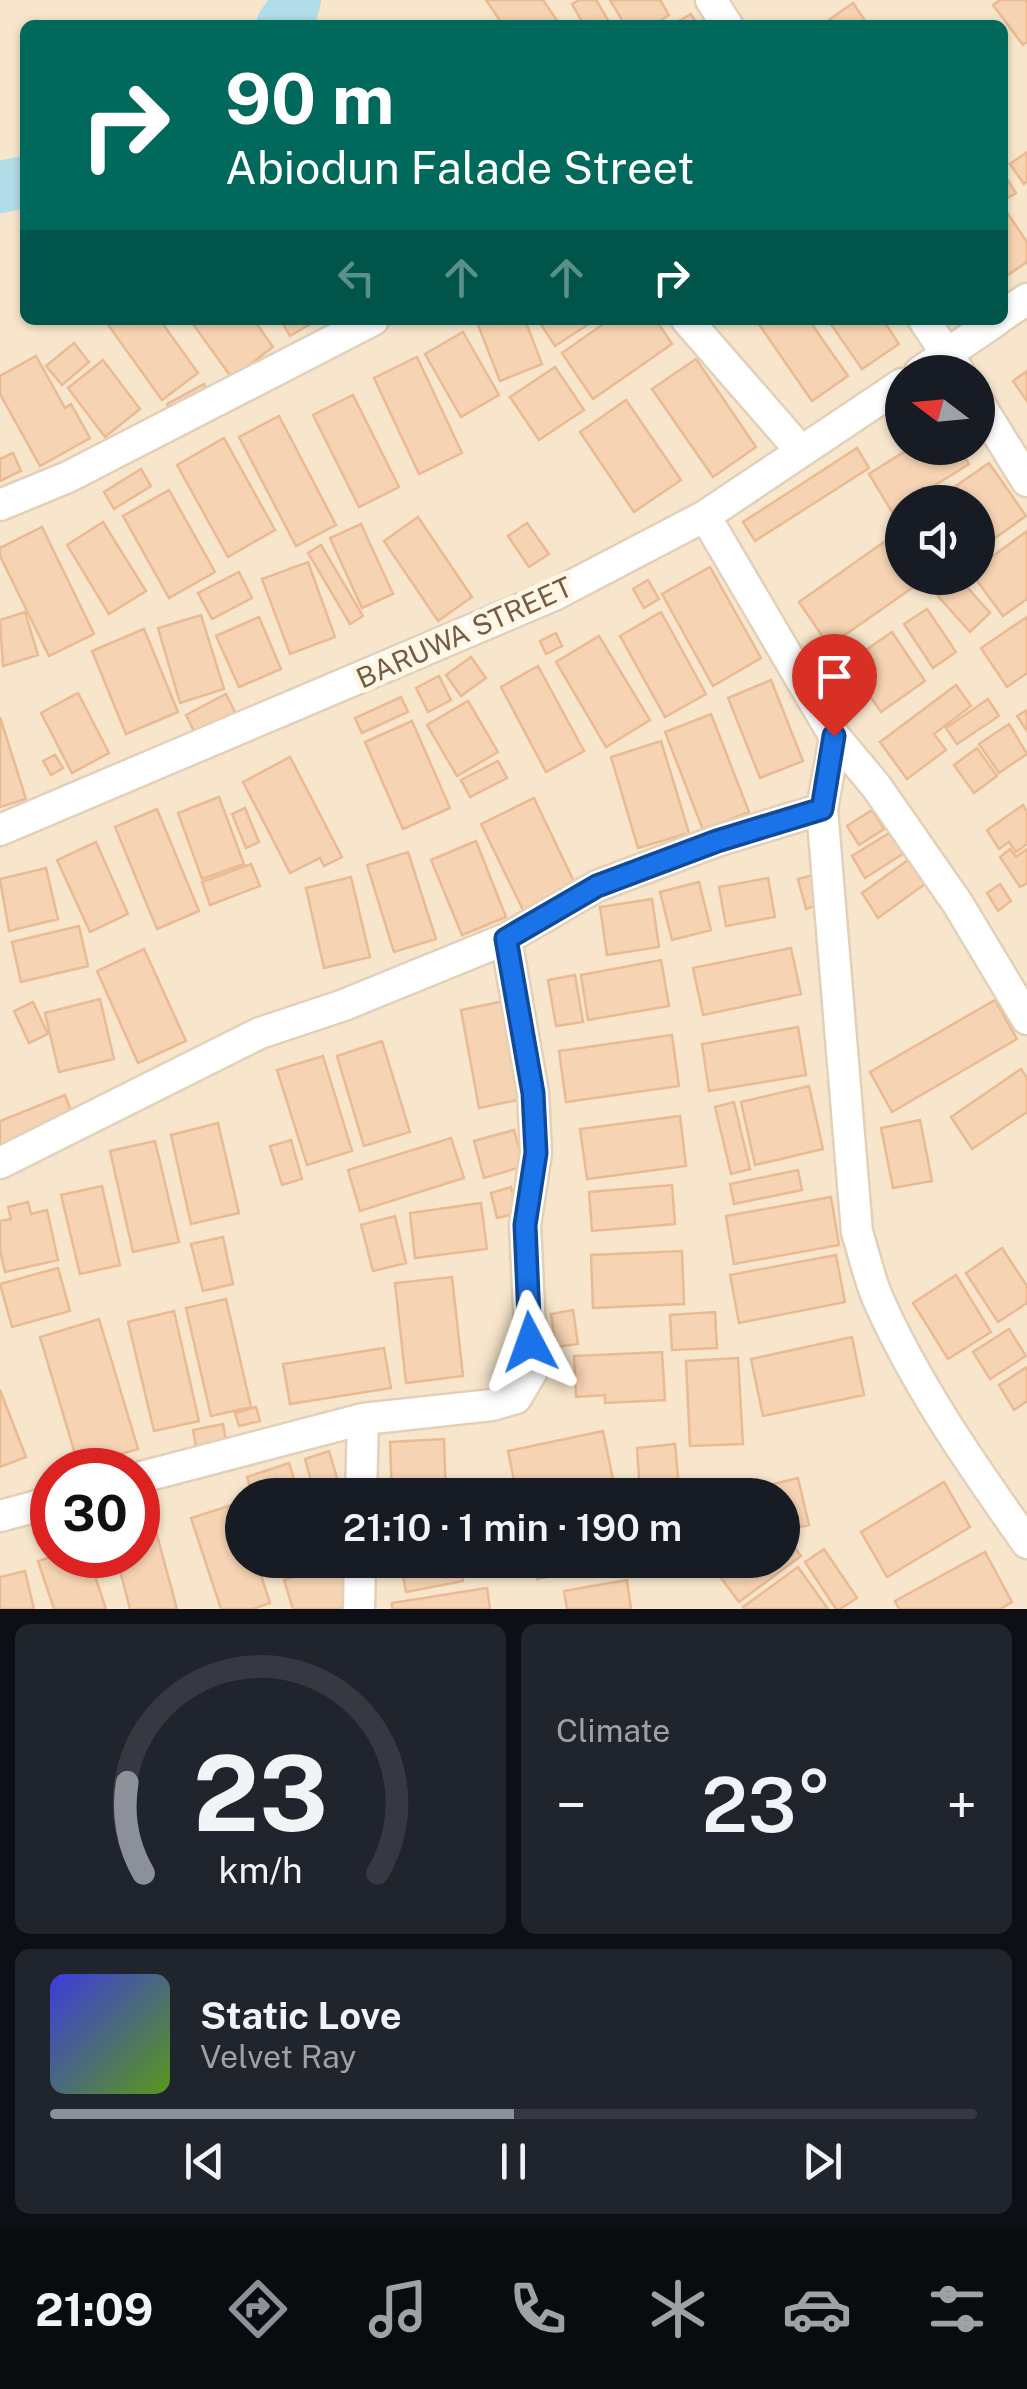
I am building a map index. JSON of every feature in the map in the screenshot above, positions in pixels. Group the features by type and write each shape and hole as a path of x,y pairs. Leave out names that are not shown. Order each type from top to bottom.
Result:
{"street":[{"path":"0,505 68,477 363,325"},
{"path":"692,325 801,451"},
{"path":"927,325 948,355"},
{"path":"961,355 993,325"},
{"name":"BARUWA STREET","path":"0,830 554,595 705,516 885,395"},
{"path":"995,429 1027,481"},
{"path":"705,516 834,736 876,786 958,904 1027,1020"},
{"path":"834,736 822,809 857,1232 877,1296 910,1362 956,1441 1027,1543"},
{"path":"0,1163 260,1032 344,1006 506,939 597,886 717,841 822,809"},
{"path":"160,1472 362,1418 516,1398 532,1371 525,1225 536,1153 533,1093 506,939"},
{"path":"361,1478 362,1418"},
{"path":"0,1516 30,1508"},
{"path":"359,1609 360,1578"}],"shaded area":[{"path":"0,0 1027,0 1027,1609 0,1609"}],"building":[{"path":"486,0 543,0 557,20 500,20"},
{"path":"596,0 608,20 581,20 572,4"},
{"path":"610,0 660,0 669,15 661,20 622,20"},
{"path":"1000,0 1027,0 1027,42 1023,45 993,5"},
{"path":"853,3 865,20 829,20"},
{"path":"1027,152 1027,181 1024,184 1010,164"},
{"path":"1008,180 1016,193 1008,198"},
{"path":"1008,214 1027,242 1027,262 1008,275"},
{"path":"108,325 164,325 198,373 162,400"},
{"path":"194,325 258,325 273,347 232,378"},
{"path":"284,325 309,325 290,336"},
{"path":"478,325 527,325 542,364 500,381"},
{"path":"541,325 587,325 555,346"},
{"path":"602,325 659,325 672,344 593,399 562,353"},
{"path":"759,325 812,325 848,376 812,401"},
{"path":"831,325 886,325 899,344 862,369"},
{"path":"463,332 499,395 461,417 425,354"},
{"path":"74,343 89,362 62,385 46,366"},
{"path":"36,356 65,408 71,404 90,438 40,466 0,394 0,376"},
{"path":"417,357 462,453 419,474 374,378"},
{"path":"696,359 756,447 713,477 652,389"},
{"path":"103,360 140,409 105,437 68,388"},
{"path":"555,367 584,410 539,440 510,397"},
{"path":"1027,371 1027,401 1013,381"},
{"path":"204,384 212,399 174,419 167,404"},
{"path":"353,395 399,487 359,507 313,415"},
{"path":"626,400 681,480 634,512 580,432"},
{"path":"279,416 336,525 296,546 239,437"},
{"path":"224,438 275,530 228,557 177,465"},
{"path":"857,448 869,468 755,541 743,522"},
{"path":"13,453 21,471 0,481 0,459"},
{"path":"885,464 967,465 935,485 885,485 885,500 869,474"},
{"path":"990,465 1026,516 995,538 995,485 957,485"},
{"path":"141,469 151,486 114,509 104,492"},
{"path":"169,490 215,572 169,598 123,516"},
{"path":"418,517 472,597 438,621 384,541"},
{"path":"103,522 146,591 109,614 67,545"},
{"path":"527,523 549,554 529,567 508,536"},
{"path":"361,524 393,594 362,608 330,538"},
{"path":"42,527 94,634 49,656 0,556 0,548"},
{"path":"1027,531 1027,599 1003,616 988,595 995,595 995,555"},
{"path":"884,542 885,595 902,595 829,646 799,602"},
{"path":"321,545 363,616 350,624 308,553"},
{"path":"308,562 335,637 290,654 262,579"},
{"path":"710,567 761,658 713,686 662,594"},
{"path":"239,572 252,598 212,619 198,593"},
{"path":"648,580 659,599 644,608 633,589"},
{"path":"974,595 990,613 970,632 938,596"},
{"path":"927,609 956,652 933,668 904,624"},
{"path":"25,612 38,655 3,666 0,620"},
{"path":"661,612 706,694 665,717 620,636"},
{"path":"201,615 224,689 180,703 158,628"},
{"path":"259,617 281,669 239,687 216,636"},
{"path":"1027,617 1027,673 1007,687 981,648"},
{"path":"144,629 178,712 126,734 92,651"},
{"path":"892,632 925,681 881,712 847,663"},
{"path":"556,633 562,646 546,654 540,641"},
{"path":"599,636 650,720 606,747 556,662"},
{"path":"471,657 486,678 461,696 446,675"},
{"path":"538,666 584,751 546,772 501,687"},
{"path":"439,676 451,700 428,712 416,688"},
{"path":"771,680 803,761 760,778 728,698"},
{"path":"956,685 971,706 934,734 946,750 907,779 880,742"},
{"path":"78,693 109,753 72,773 41,713"},
{"path":"226,694 238,718 198,739 186,715"},
{"path":"401,697 408,712 362,733 355,718"},
{"path":"988,699 999,716 957,744 946,728"},
{"path":"468,701 498,752 457,776 427,725"},
{"path":"1027,710 1027,731 1017,716"},
{"path":"711,714 749,812 703,830 665,732"},
{"path":"0,717 26,799 0,807"},
{"path":"412,721 450,808 403,829 365,742"},
{"path":"1009,724 1027,754 999,773 979,744"},
{"path":"661,741 689,833 638,848 611,757"},
{"path":"977,748 997,776 974,793 954,765"},
{"path":"55,755 63,768 51,775 43,761"},
{"path":"290,757 342,857 324,866 320,858 290,873 243,782"},
{"path":"498,761 507,778 470,797 461,780"},
{"path":"219,797 244,864 202,879 178,813"},
{"path":"534,798 577,888 525,914 481,824"},
{"path":"1023,805 1027,812 1027,844 1016,852 1009,842 999,849 987,830"},
{"path":"245,808 259,842 246,848 232,814"},
{"path":"157,809 199,911 157,929 115,827"},
{"path":"872,810 884,829 859,845 847,826"},
{"path":"891,832 904,853 865,878 852,856"},
{"path":"476,841 506,917 462,935 431,860"},
{"path":"96,842 128,914 90,932 57,860"},
{"path":"1010,849 1016,857 1027,849 1027,883 1020,887 1000,857"},
{"path":"408,852 436,939 394,952 367,865"},
{"path":"908,860 925,884 878,918 862,893"},
{"path":"251,864 260,886 210,905 202,882"},
{"path":"46,868 58,919 9,931 0,879"},
{"path":"816,874 824,903 806,909 798,879"},
{"path":"351,877 370,957 324,968 306,888"},
{"path":"768,878 775,917 726,926 719,887"},
{"path":"699,882 711,930 672,940 660,892"},
{"path":"1000,884 1011,901 998,911 987,893"},
{"path":"652,899 659,947 607,955 600,907"},
{"path":"79,926 88,966 21,982 12,942"},
{"path":"791,948 801,994 703,1015 693,968"},
{"path":"144,949 186,1041 138,1063 97,971"},
{"path":"661,960 669,1006 588,1020 581,975"},
{"path":"575,975 583,1022 556,1026 548,980"},
{"path":"100,999 114,1059 59,1072 45,1013"},
{"path":"995,1000 1017,1039 892,1112 870,1072"},
{"path":"504,1001 522,1099 479,1108 461,1010"},
{"path":"33,1002 48,1034 29,1043 14,1011"},
{"path":"798,1027 806,1075 709,1091 702,1044"},
{"path":"672,1035 679,1086 566,1102 559,1051"},
{"path":"382,1041 410,1132 364,1146 337,1056"},
{"path":"323,1056 352,1151 307,1165 277,1070"},
{"path":"1021,1069 1027,1078 1027,1112 972,1149 951,1117"},
{"path":"809,1086 823,1149 755,1165 741,1102"},
{"path":"65,1095 73,1116 0,1145 0,1121"},
{"path":"734,1102 750,1169 731,1174 715,1107"},
{"path":"680,1116 686,1166 587,1179 580,1129"},
{"path":"920,1120 932,1181 893,1188 881,1128"},
{"path":"218,1123 239,1213 191,1224 171,1135"},
{"path":"514,1130 524,1166 484,1178 474,1141"},
{"path":"451,1138 464,1178 360,1211 348,1170"},
{"path":"291,1140 302,1179 282,1185 270,1146"},
{"path":"155,1141 179,1242 133,1252 110,1151"},
{"path":"798,1170 802,1190 734,1204 730,1184"},
{"path":"672,1185 675,1224 592,1231 589,1192"},
{"path":"102,1186 120,1265 80,1274 61,1195"},
{"path":"511,1187 518,1213 497,1218 491,1193"},
{"path":"831,1197 839,1245 734,1264 726,1216"},
{"path":"28,1202 31,1214 47,1210 58,1260 5,1272 0,1221 11,1219 8,1207"},
{"path":"481,1203 487,1249 415,1258 410,1213"},
{"path":"395,1216 406,1263 373,1271 361,1225"},
{"path":"223,1237 233,1284 203,1291 191,1244"},
{"path":"1002,1248 1027,1286 1027,1303 998,1322 966,1273"},
{"path":"682,1251 684,1304 593,1308 591,1255"},
{"path":"836,1255 845,1302 739,1323 730,1275"},
{"path":"58,1268 70,1311 12,1327 0,1284"},
{"path":"956,1275 991,1332 948,1359 913,1303"},
{"path":"452,1277 463,1376 406,1383 395,1283"},
{"path":"226,1299 251,1407 211,1416 186,1308"},
{"path":"573,1310 578,1344 556,1347 551,1314"},
{"path":"174,1311 199,1421 154,1431 128,1322"},
{"path":"715,1312 717,1348 672,1350 670,1315"},
{"path":"99,1319 138,1448 73,1448 40,1337"},
{"path":"1009,1329 1026,1356 990,1379 973,1352"},
{"path":"852,1337 864,1395 763,1416 751,1359"},
{"path":"384,1348 391,1388 290,1404 283,1364"},
{"path":"662,1352 665,1400 605,1403 605,1395 576,1397 574,1356"},
{"path":"738,1358 743,1444 690,1446 686,1361"},
{"path":"1027,1367 1027,1401 1014,1410 999,1385"},
{"path":"0,1390 26,1457 0,1467"},
{"path":"256,1407 260,1421 239,1426 235,1413"},
{"path":"223,1424 226,1441 196,1446 193,1430"},
{"path":"603,1431 613,1478 514,1478 508,1451"},
{"path":"444,1439 445,1478 391,1478 390,1442"},
{"path":"675,1444 678,1478 639,1478 637,1448"},
{"path":"329,1451 337,1478 310,1478 305,1459"},
{"path":"289,1463 294,1478 247,1478"},
{"path":"944,1482 970,1527 887,1577 861,1532"},
{"path":"800,1487 809,1525 800,1527"},
{"path":"225,1507 225,1578 262,1578 270,1603 253,1609 221,1609 191,1518"},
{"path":"160,1546 177,1609 130,1609 122,1578 160,1578"},
{"path":"824,1549 857,1598 840,1609 836,1609 805,1562"},
{"path":"985,1552 1012,1602 1000,1609 899,1609 895,1601"},
{"path":"800,1570 828,1609 744,1609 783,1578 800,1578"},
{"path":"25,1571 34,1609 0,1609 0,1577"},
{"path":"44,1578 96,1578 106,1609 54,1609"},
{"path":"346,1578 354,1604 339,1609 293,1609 284,1580"},
{"path":"403,1578 462,1578 463,1581 406,1592"},
{"path":"721,1578 771,1578 739,1602"},
{"path":"627,1580 631,1609 567,1609 564,1591"},
{"path":"487,1588 490,1609 392,1609 392,1603"}],"waterway":[{"path":"286,20 295,0"},
{"path":"0,187 20,183"}],"route":[{"path":"530,1342 525,1225 536,1153 533,1093 506,939 597,886 717,841 822,809 834,736"}]}
